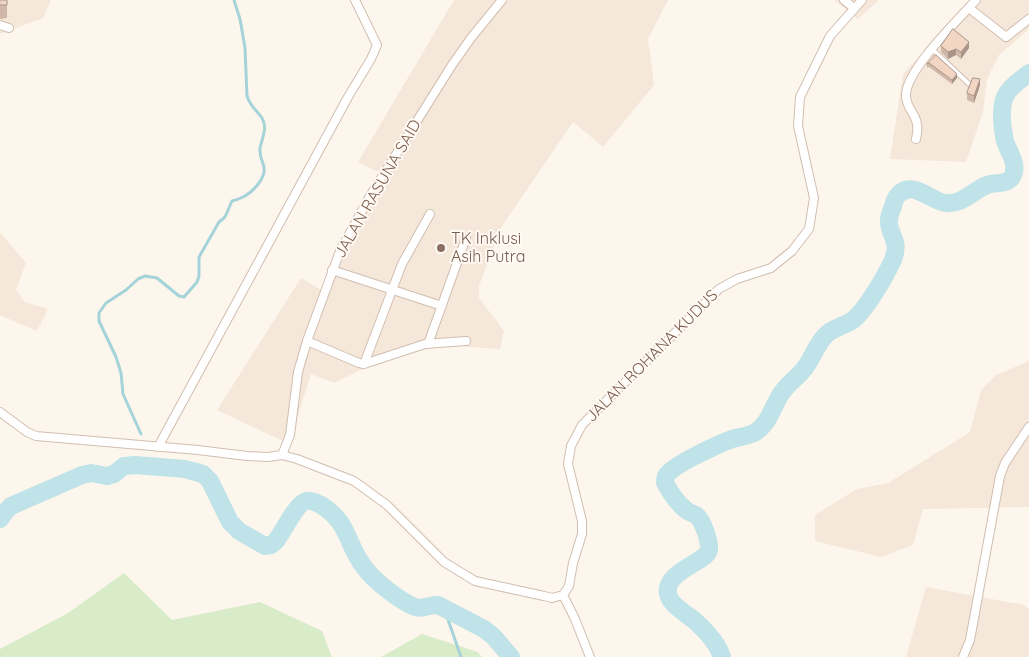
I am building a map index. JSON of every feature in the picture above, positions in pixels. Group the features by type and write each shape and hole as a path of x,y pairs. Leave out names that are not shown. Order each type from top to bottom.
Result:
{"street":[{"path":"158,447 348,97 371,59 377,45 355,0"},
{"name":"JALAN RASUNA SAID","path":"282,455 290,435 298,372 307,341 340,252 370,196 452,65 502,0"},
{"path":"844,0 854,8"},
{"name":"JALAN ROHANA KUDUS","path":"563,595 569,586 573,563 582,534 582,521 568,464 571,446 582,425 719,289 737,279 772,268 792,251 809,229 814,198 798,126 800,97 830,36 862,0"},
{"path":"916,138 918,125 907,100 907,90 920,62 976,0"},
{"path":"969,8 1006,37 1029,20"},
{"path":"0,25 9,28"},
{"path":"364,364 405,259 430,214"},
{"path":"428,344 466,238"},
{"path":"332,270 442,306"},
{"path":"307,341 364,364 428,344 466,341"},
{"path":"0,412 26,432 36,436 247,456 268,457 282,455 354,481 387,505 444,562 475,581 552,598 563,595 590,657"},
{"path":"963,657 970,640 1000,476 1005,463 1029,426"}],"lane":[{"path":"932,49 969,84"}],"shaded area":[{"path":"0,0 51,0 43,18 0,34"},
{"path":"454,0 668,0 648,39 654,85 603,147 573,122 500,229 479,286 479,298 504,331 500,349 454,346 426,348 373,364 334,383 311,374 289,444 217,410 301,278 325,292 346,240 382,174 358,162"},
{"path":"834,0 879,0 858,19"},
{"path":"970,0 1029,0 1029,29 999,55 987,79 983,112 966,162 890,159 903,74"},
{"path":"0,232 26,263 16,290 25,302 48,309 37,331 0,315"},
{"path":"1029,361 1029,507 923,509 913,545 881,557 815,541 815,515 857,489 888,483 970,432 981,390 996,375"},
{"path":"926,587 1024,605 1029,609 1029,657 906,657"}],"green space":[{"path":"124,573 172,620 260,602 322,631 332,657 0,657 0,649 68,613"},
{"path":"422,634 478,652 482,657 381,657"}],"building":[{"path":"0,0 7,0 7,5 0,5"},
{"path":"953,29 969,42 961,52 956,49 948,52 941,46"},
{"path":"936,55 957,74 952,80 929,63 927,64"},
{"path":"973,78 980,79 974,96 967,93"}],"waterway":[{"path":"141,434 123,394 121,373 116,357 99,321 99,313 106,303 126,290 138,279 145,276 157,278 179,296 184,297 197,282 199,276 199,257 219,222 225,217 232,201 251,192 263,176 264,167 260,148 264,133 264,122 247,96 245,48 240,19 234,0"},
{"path":"722,657 718,647 707,633 675,606 669,598 668,586 672,579 707,554 709,546 706,531 701,521 696,515 688,512 674,498 665,483 666,476 677,466 696,455 732,439 759,430 767,421 783,390 804,369 823,338 833,330 853,320 864,309 893,260 896,247 890,230 889,220 898,195 909,189 916,190 940,202 952,203 963,200 987,185 1010,180 1014,172 1014,164 1004,136 1002,117 1004,98 1009,90 1029,73"},
{"path":"0,519 11,506 82,475 91,473 107,476 114,474 124,466 135,465 185,469 203,474 210,481 230,522 239,531 265,546 271,545 276,541 302,503 312,501 330,512 343,526 364,567 388,590 415,607 421,608 438,605 484,629 494,637 511,657"},
{"path":"444,608 461,657"}],"place":[{"name":"TK Inklusi Asih Putra","path":"441,248"}]}
